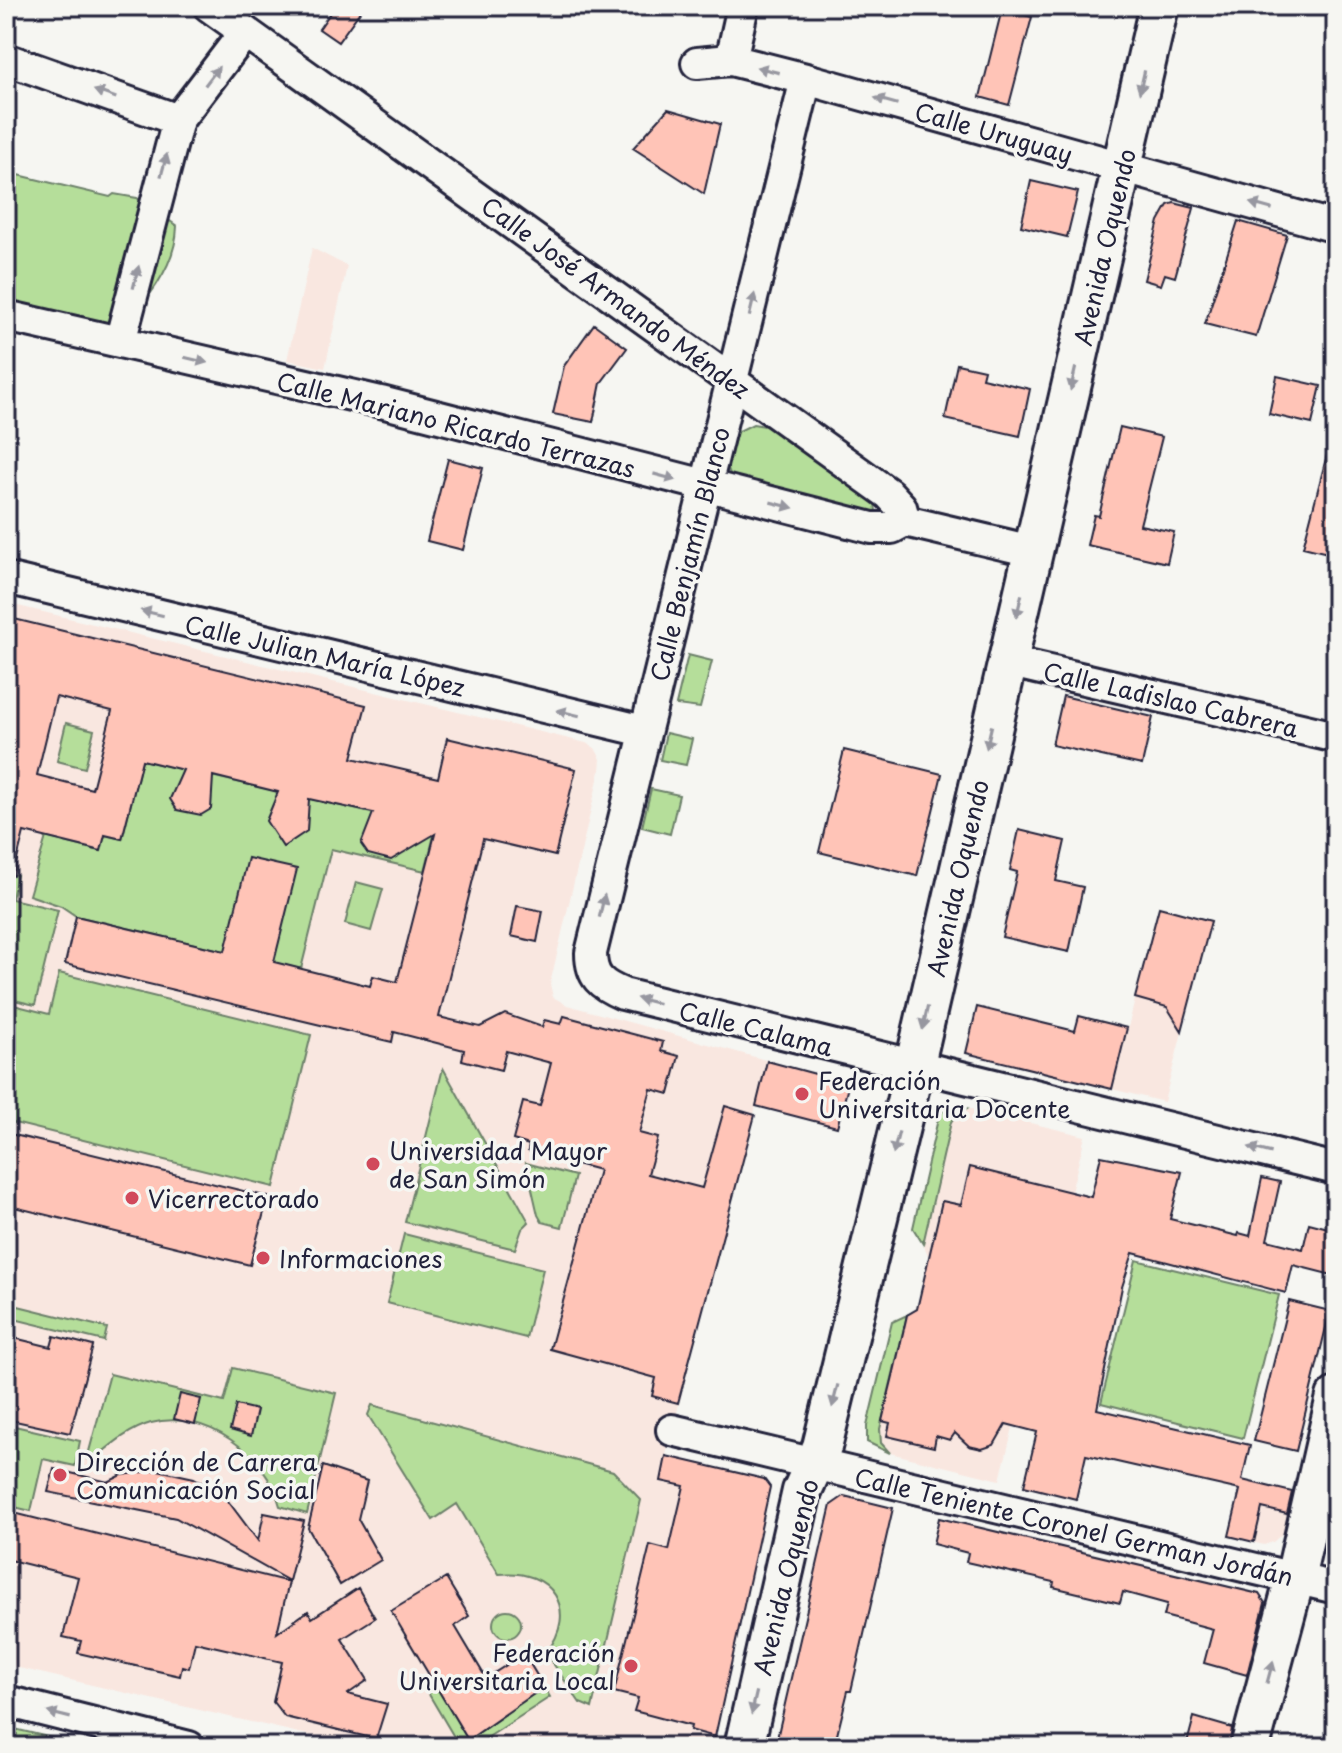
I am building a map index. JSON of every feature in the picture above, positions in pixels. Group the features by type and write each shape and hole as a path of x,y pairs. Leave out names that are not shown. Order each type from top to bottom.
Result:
{"main road":[{"name":"Avenida Oquendo","path":"744,1747 802,1491 822,1447 847,1350 1159,6"},
{"path":"1250,1747 1295,1578 1336,1397"}],"street":[{"name":"Calle José Armando Méndez","path":"209,6 889,494 901,507 905,521"},
{"path":"731,60 743,6"},
{"path":"120,342 178,120 245,32"},
{"path":"6,59 178,120"},
{"name":"Calle Uruguay","path":"697,63 731,60 806,79 1336,227"},
{"name":"Calle Benjamín Blanco","path":"598,981 591,969 591,953 806,79"},
{"name":"Calle Mariano Ricardo Terrazas","path":"6,316 381,402 872,528 892,528 905,521"},
{"path":"905,521 1032,551"},
{"name":"Calle Julian María López","path":"6,578 644,731"},
{"name":"Calle Ladislao Cabrera","path":"1006,661 1336,737"},
{"name":"Calle Calama","path":"598,981 623,994 1336,1169"},
{"name":"Calle Teniente Coronel German Jordán","path":"672,1430 1336,1588"},
{"path":"6,1701 189,1747"}],"shaded area":[{"path":"312,248 347,266 325,368 287,360"},
{"name":"Universidad Mayor de San Simón","path":"6,603 586,743 595,748 601,759 600,771 550,984 553,997 567,1005 849,1083 837,1127 756,1106 666,1455 764,1479 770,1487 713,1747 359,1747 6,1665"},
{"path":"1159,907 1211,921 1164,1102 1112,1089"},
{"path":"967,1108 1085,1136 1000,1480 890,1453 881,1443 880,1429 907,1315 917,1309 929,1257 923,1244 951,1122 956,1114"},
{"path":"1242,1480 1294,1493 1283,1533 1273,1542 1264,1545 1229,1536"}],"green space":[{"path":"6,172 110,197 114,194 137,198 177,226 165,270 148,297 117,332 6,312"},
{"path":"753,424 771,427 875,502 876,512 873,515 732,479 727,466 737,432"},
{"path":"688,655 712,661 700,708 676,705"},
{"path":"66,723 94,730 85,768 57,761"},
{"path":"666,733 692,739 686,765 660,760"},
{"path":"142,760 436,828 425,871 331,849 301,969 76,916 61,906 29,895 46,837 100,851 105,835 122,839"},
{"path":"651,789 679,795 670,834 642,827"},
{"path":"6,873 17,875 12,899 58,910 35,1005 6,998"},
{"path":"356,882 383,889 371,931 345,924"},
{"path":"59,973 311,1035 274,1187 6,1121 6,1003 49,1014"},
{"path":"443,1068 529,1222 522,1229 515,1249 405,1222"},
{"path":"955,1105 967,1108 956,1114 951,1122 923,1244 913,1228 938,1119 945,1108"},
{"path":"526,1163 575,1176 562,1227 542,1222 538,1215"},
{"path":"404,1234 543,1269 526,1338 387,1303"},
{"path":"1136,1260 1279,1295 1243,1438 1101,1403"},
{"path":"6,1303 107,1328 104,1341 6,1317"},
{"path":"907,1315 880,1429 881,1443 890,1453 867,1442 867,1426 892,1322"},
{"path":"233,1368 336,1393 307,1514 280,1506 273,1487 248,1453 212,1429 192,1422 172,1420 151,1423 120,1438 93,1460 87,1459 110,1374 224,1402"},
{"path":"372,1405 613,1471 641,1500 592,1708 580,1703 546,1653 556,1637 560,1622 560,1608 555,1595 546,1585 533,1578 499,1574 457,1504 433,1520 368,1415"},
{"path":"6,1424 80,1441 75,1466 43,1459 31,1511 6,1505"},
{"path":"507,1610 517,1614 521,1624 517,1634 507,1638 497,1634 493,1624 497,1614"},
{"path":"433,1680 468,1740 544,1687 550,1697 473,1747 460,1747 424,1686"},
{"path":"6,1727 90,1747 6,1747"}],"building":[{"path":"335,6 364,6 338,42 319,29"},
{"path":"1002,9 1032,17 1009,105 980,97"},
{"path":"668,109 720,124 704,194 633,148"},
{"path":"1031,181 1078,192 1067,237 1021,226"},
{"path":"1174,203 1194,208 1175,277 1165,274 1161,285 1144,280 1159,221 1168,205"},
{"path":"1238,221 1287,235 1256,337 1205,324"},
{"path":"594,324 627,348 601,383 593,422 553,414 564,366"},
{"path":"957,364 984,370 982,378 1030,389 1020,436 945,419"},
{"path":"1277,376 1321,386 1312,424 1269,414"},
{"path":"1120,427 1162,437 1140,525 1174,532 1167,563 1087,545 1094,515 1099,516"},
{"path":"1330,443 1336,444 1336,555 1303,547"},
{"path":"448,459 483,468 463,550 427,541"},
{"path":"6,617 366,705 352,758 438,778 447,738 576,769 555,856 483,839 439,1017 480,1027 505,1014 542,1027 544,1020 561,1024 564,1016 663,1042 661,1051 679,1056 669,1094 651,1089 639,1133 658,1138 648,1174 702,1188 725,1106 755,1115 678,1403 652,1396 656,1378 550,1349 599,1170 528,1151 529,1145 513,1140 523,1102 540,1106 551,1063 506,1051 501,1070 462,1060 464,1050 394,1032 392,1042 65,964 76,916 225,951 248,858 297,869 274,962 370,986 373,976 397,982 435,834 391,860 368,854 361,844 373,813 309,799 307,831 283,847 266,821 278,792 213,776 211,809 201,815 177,810 170,799 183,770 142,760 122,839 105,835 101,851 24,832 13,876 6,875 6,716 11,698 6,697","holes":["56,697 112,711 92,789 37,775"]},
{"path":"1063,696 1153,717 1142,765 1052,745"},
{"path":"844,750 942,774 917,876 819,852"},
{"path":"1019,830 1065,841 1056,881 1083,887 1069,952 1002,937 1017,872 1010,870"},
{"path":"517,906 543,911 537,942 511,936"},
{"path":"1159,907 1211,921 1182,1031 1167,1007 1135,998"},
{"path":"977,1007 1075,1031 1079,1016 1127,1028 1112,1089 966,1053"},
{"name":"Federación Universitaria Docente","path":"767,1061 849,1083 837,1127 756,1106"},
{"path":"6,1133 268,1197 250,1265 6,1205"},
{"path":"1101,1156 1182,1172 1170,1219 1238,1236 1239,1233 1250,1236 1262,1178 1280,1182 1267,1240 1303,1249 1309,1223 1336,1230 1336,1276 1293,1265 1286,1293 1133,1253 1122,1287 1097,1409 1250,1445 1242,1480 1292,1492 1287,1514 1262,1508 1254,1542 1229,1536 1240,1490 1086,1455 1076,1499 1024,1486 1037,1432 1006,1424 994,1445 982,1449 969,1446 955,1433 950,1440 936,1436 934,1447 887,1436 890,1423 882,1421 907,1315 917,1309 942,1201 961,1205 970,1167 1091,1197"},
{"path":"1289,1301 1330,1311 1296,1451 1254,1441"},
{"path":"6,1336 51,1347 54,1336 93,1346 70,1433 6,1419"},
{"path":"180,1394 201,1399 195,1424 174,1419"},
{"path":"236,1405 257,1410 251,1436 230,1430"},
{"path":"666,1456 764,1479 770,1487 715,1737 690,1730 691,1726 634,1711 638,1698 614,1692 650,1545 669,1550 684,1486 661,1481"},
{"path":"323,1466 367,1481 358,1519 381,1560 340,1585 308,1528"},
{"path":"54,1469 108,1482 122,1475 158,1470 194,1478 225,1497 258,1541 264,1513 304,1521 289,1581 176,1518 48,1492"},
{"path":"844,1496 893,1508 851,1691 848,1691 834,1747 775,1747 831,1505"},
{"path":"6,1511 289,1582 277,1633 308,1611 312,1618 358,1588 375,1618 342,1639 368,1680 348,1694 387,1704 376,1739 285,1717 273,1702 282,1662 195,1642 189,1668 182,1666 180,1676 78,1653 81,1641 63,1637 78,1577 6,1559"},
{"path":"939,1518 1259,1594 1265,1603 1247,1675 1204,1663 1213,1629 1164,1616 1167,1604 1123,1592 1120,1603 1053,1587 1054,1582 966,1562 968,1553 933,1544"},
{"path":"446,1578 469,1616 455,1626 486,1678 524,1654 544,1687 468,1740 391,1611"},
{"path":"1194,1717 1232,1728 1229,1747 1186,1747"}],"place":[{"name":"Federación Universitaria Docente","path":"802,1094"},
{"name":"Universidad Mayor de San Simón","path":"373,1164"},
{"name":"Vicerrectorado","path":"132,1198"},
{"name":"Informaciones","path":"263,1258"},
{"name":"Dirección de Carrera Comunicación Social","path":"60,1475"},
{"name":"Federación Universitaria Local","path":"631,1666"}]}
